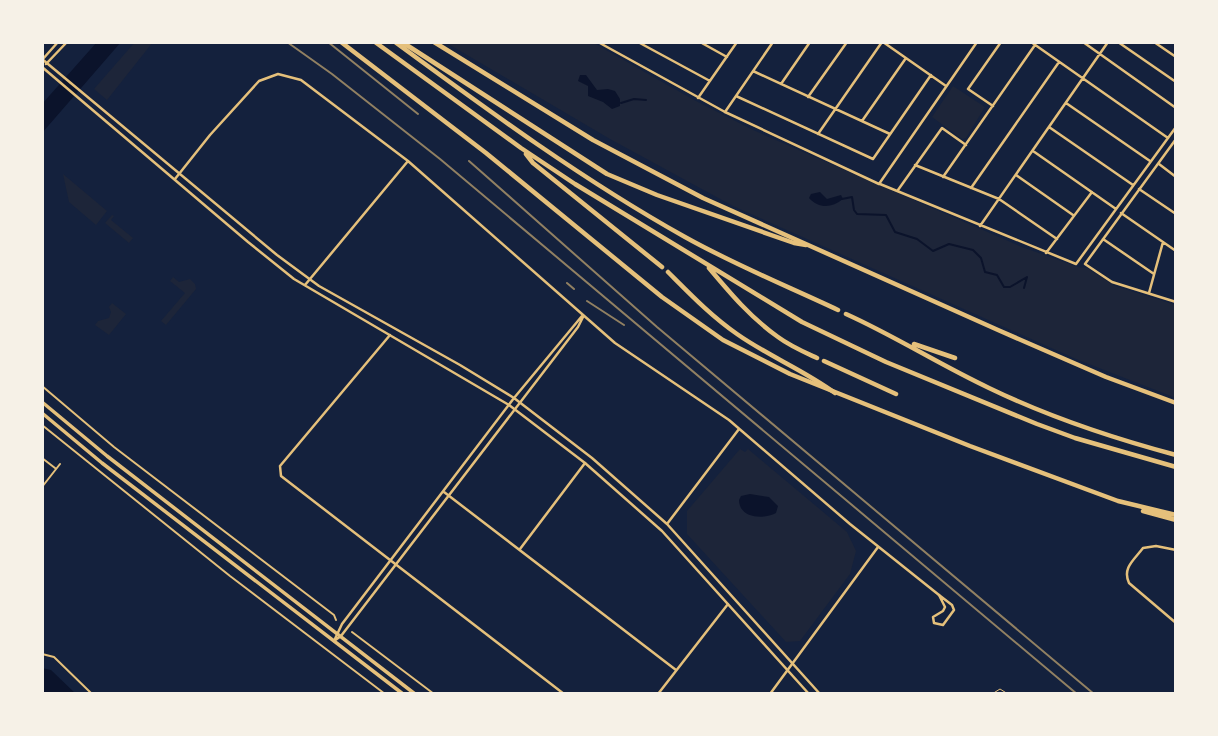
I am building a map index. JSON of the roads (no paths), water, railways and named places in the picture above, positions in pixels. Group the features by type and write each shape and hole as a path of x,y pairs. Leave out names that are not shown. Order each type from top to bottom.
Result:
{"highway":[{"path":"341,42 486,153 681,312 745,353 835,393 1130,507 1176,517"},
{"path":"375,42 575,184 802,322 886,362 1076,439 1176,467"},
{"path":"395,42 504,123 629,204 722,256 838,310"},
{"path":"402,42 607,174 687,206 806,245"},
{"path":"434,42 593,140 703,198 1106,377 1176,403"},
{"path":"521,148 533,163 662,267"},
{"path":"705,264 760,324 780,339 817,358"},
{"path":"668,272 700,304 738,335 816,378 835,393"},
{"path":"846,314 900,339 954,370 1023,404 1116,438 1176,454"},
{"path":"900,339 954,358"},
{"path":"824,361 896,394"}],"main road":[{"path":"42,402 107,456 415,694"},
{"path":"42,413 102,463 403,694"}],"street":[{"path":"58,42 42,60 174,179 273,263 304,286 509,405 585,463 662,531 809,694"},
{"path":"67,42 42,68 179,173 276,255 309,279 514,398 592,458 667,524 820,694"},
{"path":"598,42 725,112 879,184 1076,264 1176,127"},
{"path":"638,42 710,81"},
{"path":"701,42 727,57"},
{"path":"698,98 737,42"},
{"path":"725,112 773,42"},
{"path":"781,84 810,42"},
{"path":"808,97 847,42"},
{"path":"818,134 883,42 946,86"},
{"path":"879,184 977,42"},
{"path":"993,106 968,89 1001,42"},
{"path":"1083,42 1176,107"},
{"path":"980,226 1108,42"},
{"path":"1118,42 1176,82"},
{"path":"1154,42 1176,57"},
{"path":"943,177 1033,43 1168,138"},
{"path":"862,121 906,58"},
{"path":"971,188 1059,62"},
{"path":"753,71 890,134"},
{"path":"174,179 253,86 278,74 302,80 408,161 583,316 632,355 740,428 878,547 939,595 952,606 954,610 943,625 934,624 933,617 945,607 939,595"},
{"path":"736,96 873,159 931,75"},
{"path":"1066,103 1151,161"},
{"path":"1049,127 1133,185"},
{"path":"897,191 942,128 966,145"},
{"path":"1176,139 1085,264 1112,282 1176,302"},
{"path":"1033,151 1116,209"},
{"path":"304,286 408,161"},
{"path":"1158,164 1176,177"},
{"path":"915,166 999,199 1057,239"},
{"path":"1016,175 1074,216"},
{"path":"1139,189 1176,214"},
{"path":"1046,253 1092,192"},
{"path":"1121,213 1176,251"},
{"path":"1103,239 1154,274"},
{"path":"1149,294 1163,242"},
{"path":"334,641 336,632 514,398 583,316"},
{"path":"334,641 341,636 450,496 578,327 583,316"},
{"path":"390,335 279,470 281,476 564,694"},
{"path":"42,386 114,447 334,615 336,620"},
{"path":"42,425 230,576 385,694"},
{"path":"667,524 740,428"},
{"path":"42,458 56,468"},
{"path":"520,550 585,463"},
{"path":"42,487 60,464"},
{"path":"444,492 676,670"},
{"path":"770,694 878,547"},
{"path":"1176,550 1143,548 1128,566 1126,574 1129,583 1176,623"},
{"path":"658,694 728,604"},
{"path":"352,632 435,694"},
{"path":"42,654 54,657 92,694"}],"lane":[{"path":"992,694 1000,689 1008,694"}],"waterway":[{"path":"621,103 634,99 646,100"},
{"path":"842,199 852,197 857,214 886,215 895,232 917,239 933,251 949,244 973,250 981,258 985,272 997,275 1004,287 1010,287 1027,277 1024,288"}],"railway":[{"path":"287,42 440,159 1077,694"},
{"path":"328,42 418,114"},
{"path":"469,161 657,327 1094,694"},
{"path":"567,283 574,289"},
{"path":"587,301 624,325"}]}
